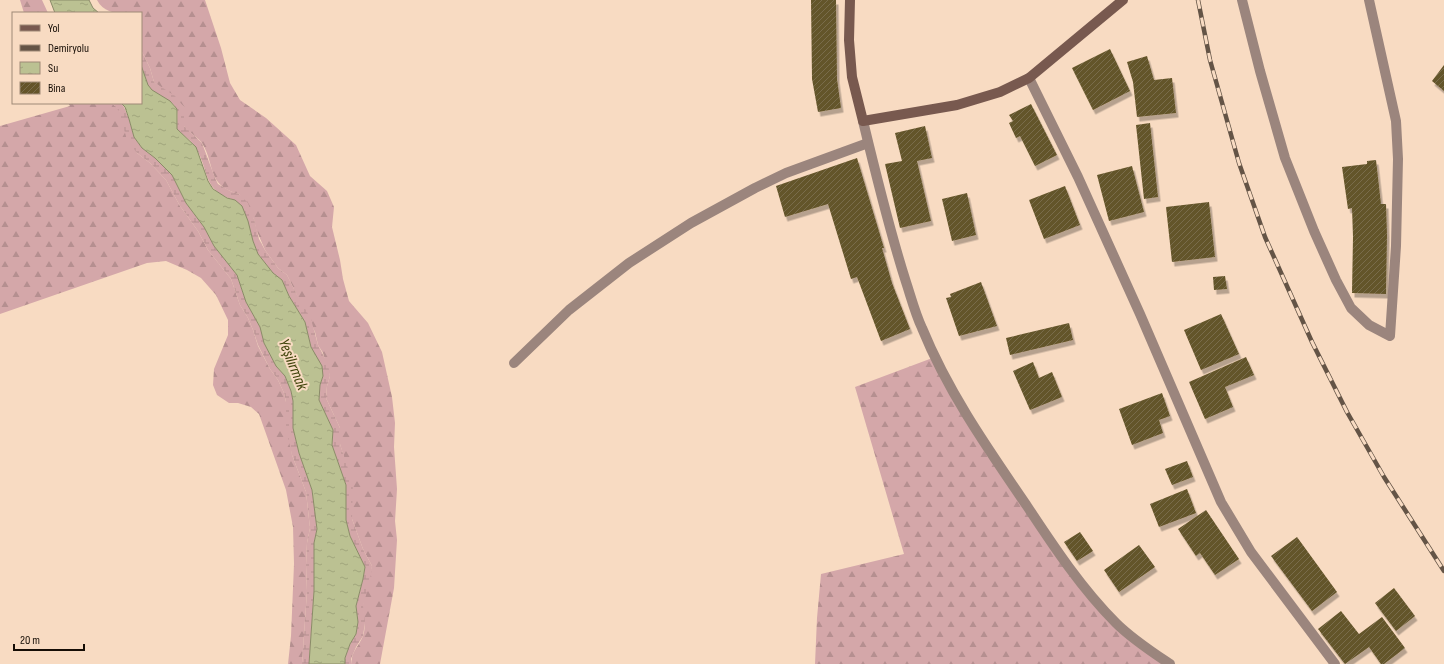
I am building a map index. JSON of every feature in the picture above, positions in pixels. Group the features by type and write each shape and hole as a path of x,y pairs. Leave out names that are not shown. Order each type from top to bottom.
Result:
{"street":[{"path":"850,0 849,40 852,78 877,184 919,319 950,388 1054,547 1078,579 1116,624 1144,647 1170,664"},
{"path":"863,121 956,106 1000,92 1029,78 1123,0"},
{"path":"1242,0 1260,71 1286,158 1317,238 1336,280 1351,308 1369,325 1390,336 1396,246 1398,159 1396,122 1369,0"},
{"path":"1029,78 1078,177 1140,314 1221,502 1251,552 1335,664"},
{"path":"514,363 575,305 629,263 691,223 786,173 868,143"}],"green space":[{"path":"20,0 42,0 48,12 24,12"},
{"path":"97,0 205,0 221,48 230,83 240,100 266,118 296,145 310,176 327,191 334,207 332,227 349,301 368,323 382,352 392,397 395,423 394,447 397,489 395,521 397,540 394,588 380,664 352,664 352,656 364,632 363,609 365,590 372,566 363,549 352,519 352,505 340,444 340,428 326,398 330,376 323,353 318,345 315,332 287,275 278,268 265,250 256,229 254,219 239,194 229,190 216,180 202,143 184,126 184,107 154,82 150,68 142,52 142,12 111,12"},
{"path":"142,52 150,68 154,82 175,96 184,107 184,126 202,143 218,184 239,194 248,203 259,239 278,268 287,275 311,319 318,345 328,364 330,376 326,398 340,428 340,444 353,484 352,519 363,549 372,566 370,581 363,606 365,622 363,636 351,659 352,664 345,664 345,658 350,644 356,634 358,622 356,606 365,567 350,536 346,520 346,485 332,445 333,430 319,400 320,385 323,376 311,347 305,322 289,296 282,280 273,273 258,254 249,230 248,221 235,200 224,196 212,186 208,180 194,145 177,129 177,110 175,106 148,86 143,74"},
{"path":"69,104 113,104 119,110 137,153 150,163 166,180 180,206 198,231 208,250 231,279 240,305 248,318 258,346 284,393 292,455 306,492 310,528 307,543 307,591 302,664 288,664 291,636 294,564 293,527 286,490 259,414 251,407 238,403 229,403 217,395 213,385 214,369 228,335 228,320 216,295 201,278 166,261 147,263 0,314 0,126 70,106"},
{"path":"113,104 122,104 124,107 134,137 142,148 155,158 172,175 186,203 204,227 214,246 237,275 246,302 260,327 264,343 276,366 285,376 291,391 293,401 293,428 299,453 312,490 317,529 314,543 314,591 309,664 302,664 307,591 307,543 310,528 306,492 292,455 286,429 286,402 284,393 258,345 248,318 240,305 231,279 208,250 198,231 180,206 166,180 150,163 137,153 127,140 119,111"},
{"path":"935,357 1054,547 1117,624 1170,664 815,664 821,574 904,554 855,387"}],"water":[{"path":"50,0 89,0 93,8 98,12 55,12"},
{"name":"Yeşilırmak","path":"142,68 148,85 152,90 170,101 177,109 177,129 196,147 208,181 213,189 227,198 235,200 242,206 258,254 273,273 282,280 289,296 305,322 311,347 322,366 323,376 320,385 319,400 333,430 332,445 346,485 346,520 350,536 365,567 356,606 358,622 356,634 350,644 345,658 345,664 309,664 314,591 314,543 317,529 312,490 299,453 293,428 293,401 291,391 285,376 276,366 264,343 260,327 246,302 237,275 214,246 204,227 186,203 172,175 155,158 142,148 134,137 125,107 122,104 142,104"}],"building":[{"path":"811,0 836,0 837,79 841,108 818,112 812,79"},
{"path":"1110,49 1130,91 1093,110 1072,68"},
{"path":"1147,56 1154,80 1172,78 1176,113 1137,117 1133,82 1127,62"},
{"path":"1444,65 1444,91 1432,81"},
{"path":"1031,104 1057,155 1035,166 1020,136 1016,138 1009,123 1013,121 1009,115"},
{"path":"1150,123 1158,197 1144,199 1136,125"},
{"path":"925,126 932,158 917,161 931,221 900,228 885,164 902,161 895,133"},
{"path":"857,158 884,248 882,248 892,283 910,329 881,341 857,277 851,279 828,204 785,217 776,186"},
{"path":"1376,160 1381,204 1386,204 1386,294 1352,293 1352,208 1348,209 1342,167 1367,164 1367,161"},
{"path":"1132,166 1144,212 1109,221 1097,175"},
{"path":"1065,186 1080,225 1044,239 1029,200"},
{"path":"967,193 976,235 952,241 942,199"},
{"path":"1209,202 1215,257 1172,262 1166,207"},
{"path":"1225,276 1227,289 1214,290 1213,277"},
{"path":"981,282 997,326 959,336 946,298 951,297 950,294"},
{"path":"1221,314 1239,354 1201,370 1184,330"},
{"path":"1069,323 1073,340 1010,355 1006,338"},
{"path":"1246,357 1254,375 1225,387 1233,407 1205,419 1189,382"},
{"path":"1033,362 1039,378 1052,372 1062,397 1030,410 1013,371"},
{"path":"1162,393 1170,416 1159,420 1163,433 1132,445 1119,409"},
{"path":"1187,461 1193,477 1172,485 1165,469"},
{"path":"1187,489 1196,513 1159,527 1150,504"},
{"path":"1206,510 1239,559 1215,575 1200,553 1196,556 1178,529"},
{"path":"1080,532 1093,551 1077,561 1064,542"},
{"path":"1297,537 1337,592 1312,611 1271,556"},
{"path":"1139,545 1155,567 1119,592 1104,570"},
{"path":"1394,588 1415,616 1396,631 1375,603"},
{"path":"1341,611 1359,634 1382,617 1405,648 1384,664 1381,664 1369,647 1345,664 1318,629"}],"railway":[{"path":"1198,0 1210,60 1239,163 1265,237 1312,342 1347,412 1384,477 1444,571"}]}
